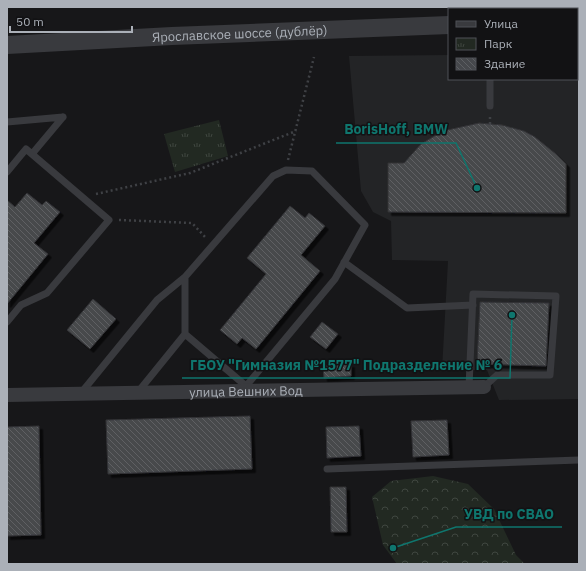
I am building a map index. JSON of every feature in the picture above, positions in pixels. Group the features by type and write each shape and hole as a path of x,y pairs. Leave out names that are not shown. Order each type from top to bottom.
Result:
{"street":[{"name":"Ярославское шоссе (дублёр)","path":"7,45 172,36 448,26"},
{"name":"улица Вешних Вод","path":"7,395 244,389 484,387"}],"lane":[{"path":"490,80 490,106"},
{"path":"7,122 63,117 32,154"},
{"path":"7,172 26,149 109,220 47,293 21,305 7,322"},
{"path":"80,394 157,300 185,277 273,176 286,170 312,171 366,224 334,279 244,389 185,334"},
{"path":"344,262 407,308 473,305"},
{"path":"138,392 185,334 185,277"},
{"path":"470,387 473,294 556,296 550,375 497,375 484,387"},
{"path":"327,469 579,460"}],"path":[{"path":"286,170 314,57"},
{"path":"82,197 190,173 296,131"},
{"path":"109,220 192,223 213,244"}],"shaded area":[{"path":"448,55 448,80 578,80 579,56 579,399 499,400 487,370 442,370 448,261 392,260 391,221 373,212 361,191 349,56"}],"green space":[{"path":"219,120 228,156 175,172 164,134"},
{"path":"433,476 468,484 494,509 516,555 525,564 397,564 383,545 372,497 391,481"}],"building":[{"path":"479,123 502,125 524,131 535,137 566,164 566,213 388,212 388,163 404,163 421,144 443,131"},
{"path":"27,193 42,205 46,201 60,212 34,243 48,254 7,304 7,200 15,207"},
{"path":"290,206 305,218 309,213 325,226 301,255 320,271 256,349 242,338 237,344 220,330 266,274 247,258"},
{"path":"93,299 116,319 90,349 67,330"},
{"path":"480,302 549,303 546,366 477,364"},
{"path":"322,322 338,334 326,349 310,337"},
{"path":"351,364 351,376 324,378 323,366"},
{"path":"250,416 252,469 108,474 106,420"},
{"path":"447,420 449,455 413,457 411,421"},
{"path":"39,426 41,535 7,536 7,427"},
{"path":"359,426 361,456 327,458 326,427"},
{"path":"330,487 346,487 347,532 331,532"}],"place":[{"name":"BorisHoff, BMW","path":"477,188"},
{"name":"ГБОУ \"Гимназия №1577\" Подразделение № 6","path":"512,315"},
{"name":"УВД по СВАО","path":"393,548"}]}
